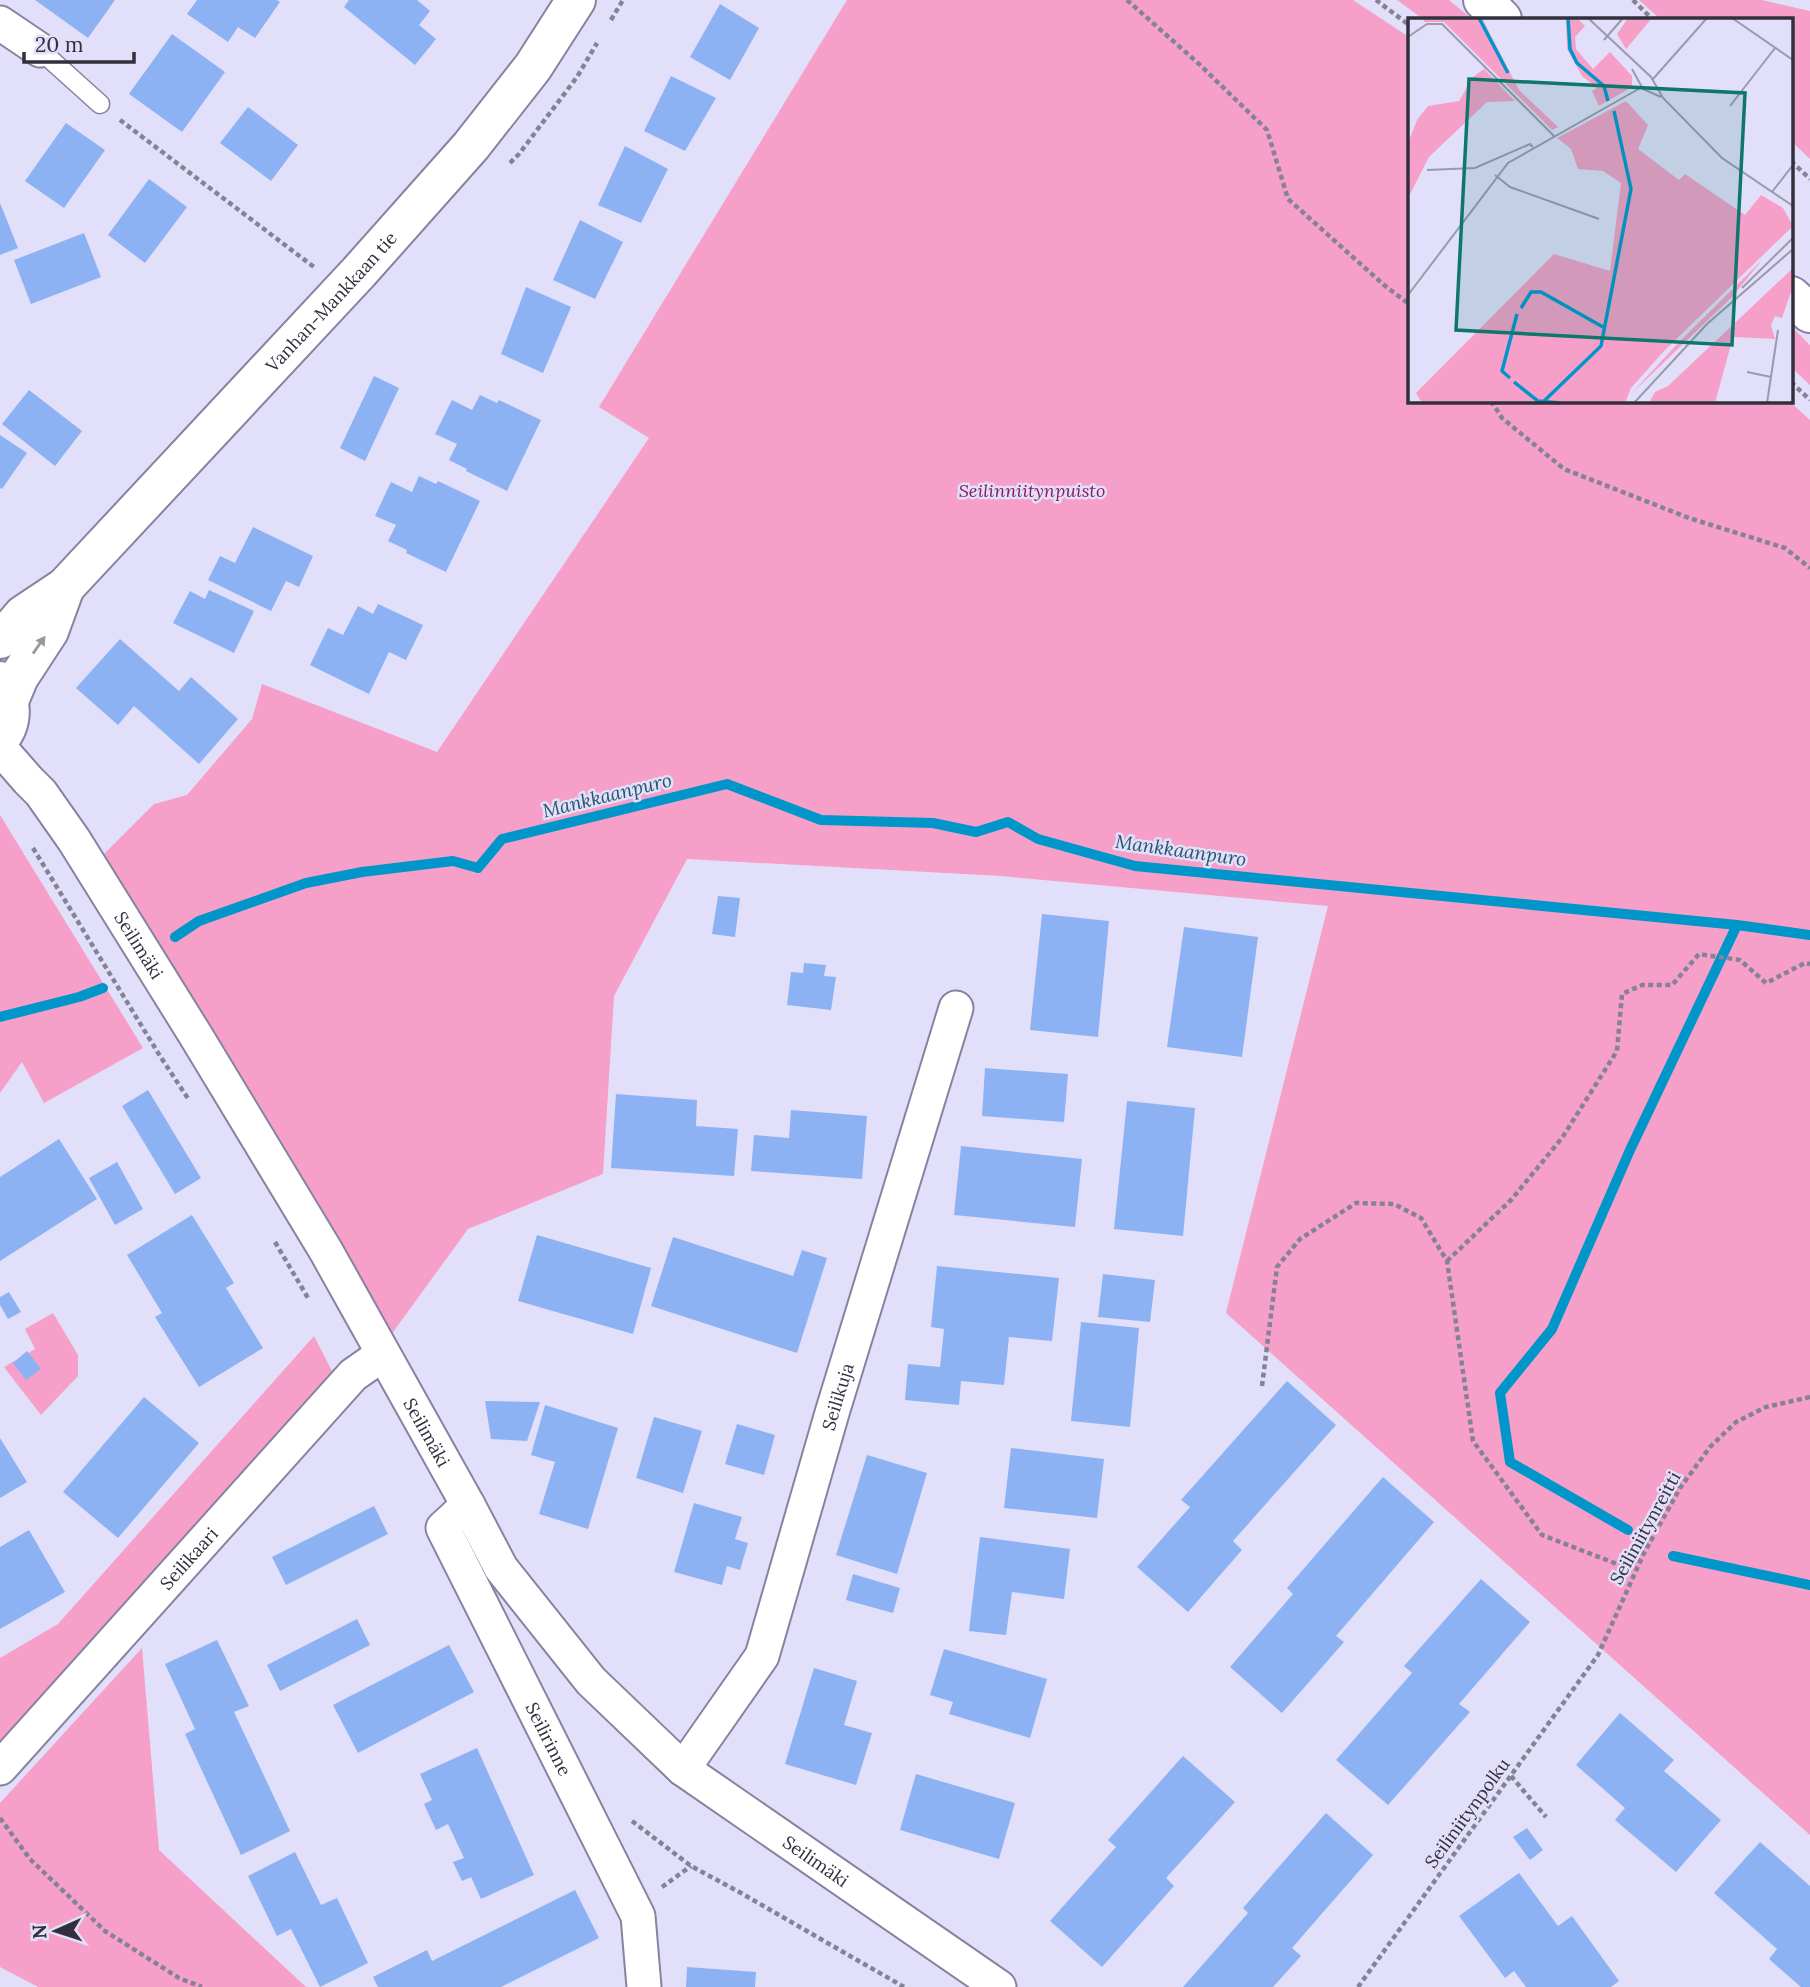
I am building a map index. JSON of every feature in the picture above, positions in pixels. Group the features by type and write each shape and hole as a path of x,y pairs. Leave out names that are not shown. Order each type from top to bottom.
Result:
{"main road":[{"name":"Vanhan-Mankkaan tie","path":"0,639 23,615 65,587 359,272 471,146 533,67 576,0"},
{"path":"1483,0 1501,18"},
{"path":"1792,297 1810,313"},
{"name":"Vanhan-Mankkaan tie","path":"0,738 10,715 5,691 19,677 49,631 65,587"}],"street":[{"path":"0,23 40,50"},
{"name":"Seilimäki","path":"0,748 41,793 80,850 204,1048 319,1239 501,1568 591,1681 683,1769 999,1987"},
{"name":"Seilikuja","path":"683,1769 762,1656 832,1413 956,1008"},
{"name":"Seilikaari","path":"0,1768 353,1375 383,1354"},
{"name":"Seilirinne","path":"468,1505 443,1528 638,1916 644,1987"}],"lane":[{"path":"40,50 100,104"}],"path":[{"path":"1127,0 1268,130 1288,199 1408,303"},
{"path":"1376,0 1408,24"},
{"path":"1633,0 1651,18"},
{"path":"100,104 323,274"},
{"path":"1792,162 1810,179"},
{"path":"1792,383 1810,400"},
{"path":"1492,402 1503,418 1564,469 1689,518 1785,548 1810,568"},
{"path":"29,842 194,1107"},
{"path":"1447,1261 1511,1200 1562,1138 1617,1051 1622,994 1642,985 1672,985 1699,954 1740,960 1766,984 1805,963 1810,964"},
{"path":"1262,1386 1277,1267 1300,1239 1356,1203 1394,1204 1422,1218 1447,1261 1473,1441 1542,1535 1635,1571"},
{"path":"270,1233 312,1304"},
{"name":"Seiliniitynreitti","path":"1598,1655 1635,1571 1680,1488 1710,1447 1736,1422 1766,1407 1810,1397"},
{"name":"Seiliniitynpolku","path":"1358,1987 1598,1655"},
{"path":"1511,1776 1546,1817"},
{"path":"0,1818 30,1859 105,1931 180,1978 202,1987"},
{"path":"628,1818 691,1866 904,1987"}],"green space":[{"name":"Seilinniitynpuisto","path":"847,0 1353,0 1408,36 1408,402 1790,402 1810,420 1810,1835 1226,1313 1328,906 1001,876 687,859 614,996 603,1174 468,1229 388,1339 102,856 154,804 187,795 252,719 262,684 437,752 649,438 599,407"},
{"path":"1397,0 1449,0 1471,18 1422,18"},
{"path":"1639,0 1762,0 1810,11 1810,159 1792,142 1792,18 1659,18"},
{"path":"1792,327 1810,345 1810,385 1792,368"},
{"path":"0,815 143,1048 44,1103 22,1062 0,1093"},
{"path":"53,1313 78,1355 78,1376 41,1415 4,1367 35,1349 25,1329"},
{"path":"314,1336 333,1373 0,1742 0,1658 58,1624"},
{"path":"142,1648 159,1850 306,1987 38,1987 0,1967 0,1803"}],"building":[{"path":"35,0 115,0 88,38"},
{"path":"197,0 280,2 255,38 238,27 228,42 187,14"},
{"path":"349,0 417,0 430,11 419,25 436,39 415,65 344,7"},
{"path":"720,4 759,28 730,80 690,57"},
{"path":"172,34 225,72 182,132 129,94"},
{"path":"671,76 716,98 685,151 644,131"},
{"path":"248,107 298,145 271,181 220,143"},
{"path":"66,123 105,150 64,208 25,181"},
{"path":"625,146 668,169 641,223 598,205"},
{"path":"149,179 187,207 145,263 108,235"},
{"path":"0,203 18,248 0,255"},
{"path":"580,220 623,242 595,299 553,280"},
{"path":"84,233 101,277 31,304 14,260"},
{"path":"526,287 571,307 543,373 501,354"},
{"path":"374,376 399,388 365,461 340,448"},
{"path":"29,390 82,431 55,466 2,424"},
{"path":"480,395 497,403 499,400 541,420 507,491 449,460 457,444 435,434 452,400 472,410"},
{"path":"0,435 27,453 2,489 0,488"},
{"path":"419,476 436,484 438,481 480,501 446,572 388,541 396,525 375,516 391,482 412,492"},
{"path":"253,527 313,556 299,587 286,581 271,611 208,580 220,556 235,563"},
{"path":"209,590 254,611 234,653 173,623 190,591 205,599"},
{"path":"378,604 423,625 406,660 389,652 369,694 310,665 328,628 343,635 358,606 373,614"},
{"path":"120,639 179,691 191,677 238,719 199,764 134,706 118,725 76,688"},
{"path":"718,896 740,898 735,937 712,934"},
{"path":"1042,914 1109,921 1098,1037 1030,1030"},
{"path":"1184,927 1258,937 1242,1057 1167,1047"},
{"path":"804,963 826,965 824,976 836,977 831,1010 787,1005 791,972 803,973"},
{"path":"985,1068 1068,1074 1064,1122 982,1116"},
{"path":"148,1090 201,1178 175,1194 122,1106"},
{"path":"616,1094 697,1100 696,1126 738,1129 734,1176 611,1168"},
{"path":"1127,1101 1195,1108 1183,1236 1114,1229"},
{"path":"791,1110 867,1116 862,1179 751,1171 754,1135 789,1138"},
{"path":"59,1139 97,1199 0,1261 0,1177"},
{"path":"961,1146 1082,1159 1075,1227 954,1215"},
{"path":"117,1162 143,1209 115,1225 89,1178"},
{"path":"192,1215 234,1283 226,1288 263,1348 199,1387 155,1317 162,1313 127,1255"},
{"path":"537,1235 651,1268 633,1334 518,1301"},
{"path":"673,1237 793,1276 802,1250 827,1258 797,1353 651,1306"},
{"path":"937,1266 1059,1278 1052,1341 1009,1337 1004,1385 961,1381 959,1405 905,1400 908,1364 940,1367 944,1329 931,1327"},
{"path":"1103,1274 1155,1280 1150,1322 1098,1317"},
{"path":"9,1292 21,1312 8,1319 0,1305 0,1297"},
{"path":"1081,1322 1139,1328 1130,1427 1071,1421"},
{"path":"27,1351 41,1369 26,1380 13,1363"},
{"path":"1287,1381 1336,1425 1233,1541 1242,1550 1188,1612 1137,1567 1190,1507 1181,1500"},
{"path":"144,1397 199,1443 118,1538 63,1492"},
{"path":"485,1401 540,1402 527,1441 491,1439"},
{"path":"545,1405 618,1428 588,1529 539,1514 555,1462 531,1455"},
{"path":"654,1417 702,1431 683,1493 636,1478"},
{"path":"737,1424 775,1435 764,1475 725,1464"},
{"path":"0,1438 27,1482 0,1498"},
{"path":"1011,1448 1104,1459 1097,1518 1004,1508"},
{"path":"867,1455 927,1473 897,1574 836,1555"},
{"path":"1383,1477 1434,1522 1336,1636 1344,1642 1282,1713 1230,1667 1293,1594 1287,1588"},
{"path":"694,1503 742,1517 735,1539 748,1543 740,1570 727,1566 722,1585 674,1572"},
{"path":"374,1506 388,1534 286,1585 272,1557"},
{"path":"29,1530 65,1592 0,1629 0,1547"},
{"path":"980,1537 1070,1549 1064,1599 1012,1592 1006,1635 969,1631"},
{"path":"853,1574 900,1588 893,1613 846,1600"},
{"path":"1481,1579 1530,1622 1459,1704 1470,1712 1388,1805 1336,1760 1412,1673 1404,1666"},
{"path":"357,1619 370,1645 280,1691 267,1665"},
{"path":"217,1640 249,1706 234,1712 290,1831 241,1855 185,1734 195,1729 165,1664"},
{"path":"449,1645 474,1692 358,1753 333,1705"},
{"path":"944,1649 1047,1679 1030,1738 949,1714 953,1702 930,1695"},
{"path":"814,1668 857,1681 844,1725 872,1733 856,1785 785,1764"},
{"path":"1620,1713 1674,1760 1664,1771 1721,1820 1676,1872 1615,1820 1625,1808 1576,1765"},
{"path":"477,1748 534,1875 481,1899 471,1877 462,1881 453,1862 464,1858 448,1824 436,1830 424,1804 432,1800 420,1774"},
{"path":"1183,1756 1235,1802 1166,1878 1174,1886 1102,1967 1050,1921 1116,1847 1108,1840"},
{"path":"916,1774 1015,1803 999,1859 900,1830"},
{"path":"1326,1813 1373,1855 1292,1948 1301,1956 1273,1987 1183,1987 1248,1913 1243,1908"},
{"path":"1527,1828 1543,1850 1530,1860 1513,1837"},
{"path":"1760,1842 1810,1886 1810,1987 1801,1987 1769,1959 1777,1949 1714,1893"},
{"path":"295,1852 321,1905 337,1898 368,1963 320,1987 291,1929 277,1936 248,1876"},
{"path":"1519,1873 1558,1926 1572,1916 1619,1981 1611,1987 1526,1987 1514,1971 1505,1978 1459,1916"},
{"path":"575,1890 599,1938 501,1987 378,1987 373,1977 427,1950 432,1961"},
{"path":"687,1967 756,1972 755,1987 686,1987"}],"waterway":[{"name":"Mankkaanpuro","path":"175,937 199,921 306,883 362,872 453,861 478,868 502,839 727,784 821,820 933,823 976,832 1008,822 1038,839 1135,866 1737,925 1810,935"},
{"path":"1628,1530 1510,1462 1500,1393 1552,1329 1630,1150 1737,925"},
{"path":"0,1017 79,997 103,988"},
{"path":"1673,1556 1810,1585"}]}
